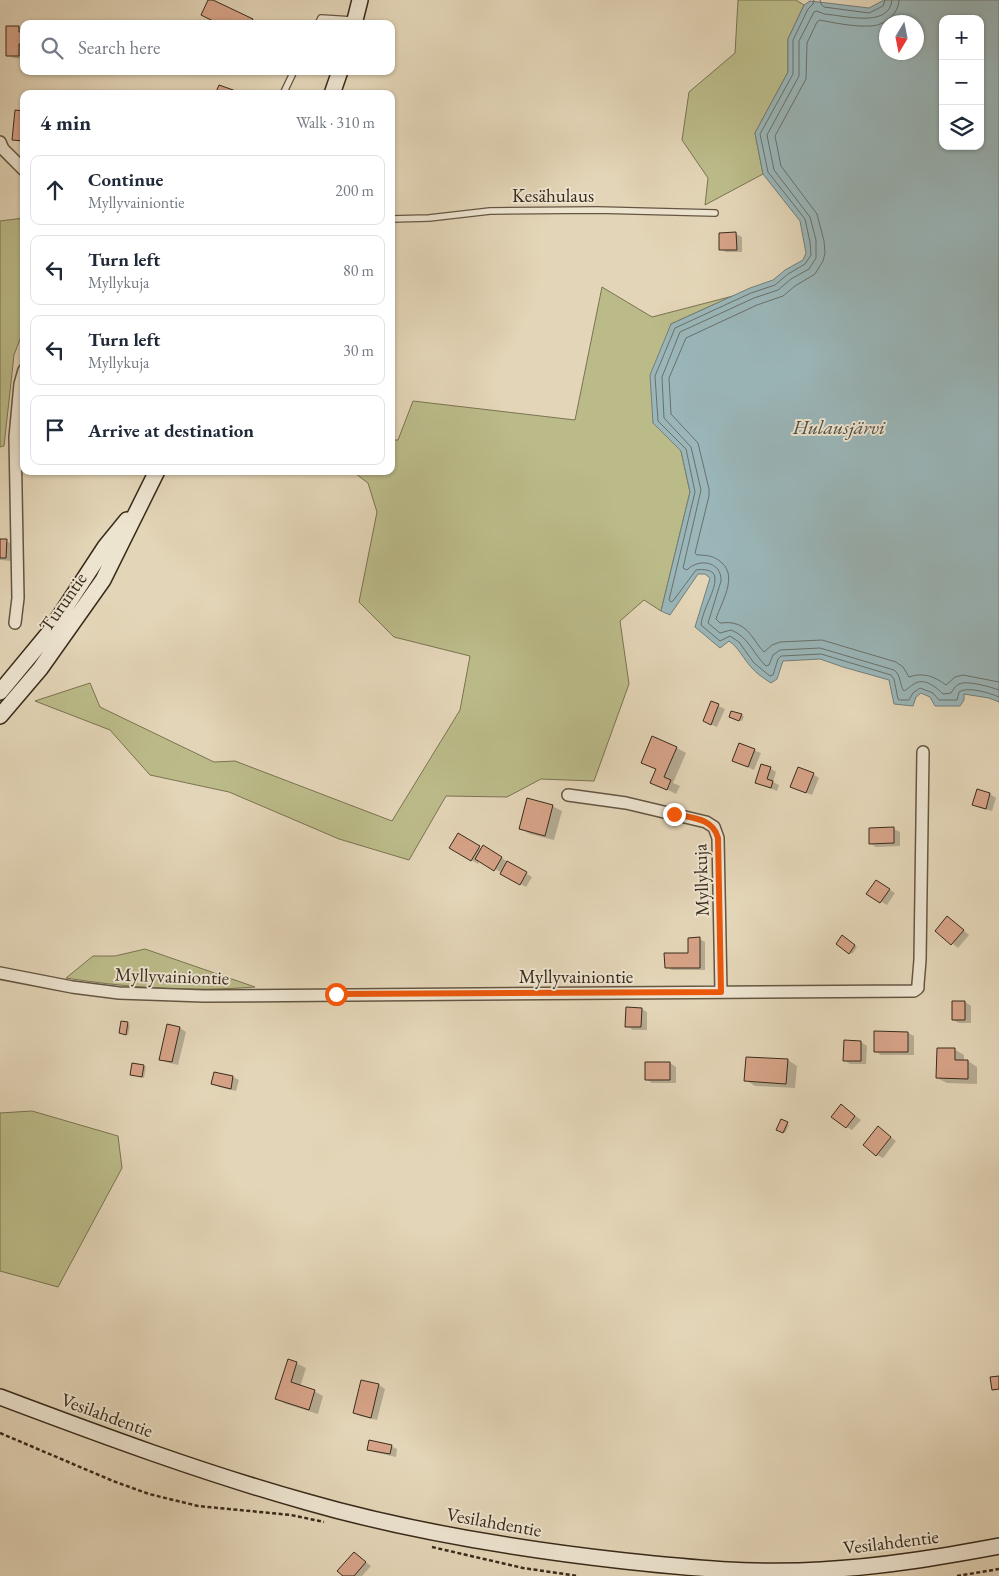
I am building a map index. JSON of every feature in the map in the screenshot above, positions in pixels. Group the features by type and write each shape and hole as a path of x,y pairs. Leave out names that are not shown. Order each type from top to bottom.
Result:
{"main road":[{"path":"355,20 360,0"},
{"path":"333,90 339,75"},
{"name":"Turuntie","path":"0,716 40,669 103,580 155,475"},
{"name":"Turuntie","path":"0,692 48,634 105,547 141,501"},
{"name":"Vesilahdentie","path":"0,1397 189,1465 307,1502 418,1529 577,1556 739,1570 820,1570 917,1561 999,1546"}],"street":[{"path":"0,142 3,149 20,166"},
{"path":"14,623 18,598 15,437 20,384"},
{"name":"Myllyvainiontie","path":"0,974 119,993 204,996 914,991 918,988 920,960 923,752"},
{"name":"Myllykuja","path":"568,795 626,803 706,822 714,827 718,838 721,992"}],"lane":[{"path":"320,20 321,18 338,20"},
{"path":"285,90 292,75"},
{"name":"Kesähulaus","path":"395,219 429,218 490,211 596,210 715,213"}],"path":[{"path":"0,1434 149,1494 198,1506 291,1515 330,1524"},
{"path":"429,1547 523,1568 578,1576"},
{"path":"957,1576 999,1569"}],"green space":[{"path":"738,0 796,0 804,5 788,39 788,72 755,133 763,174 705,205 708,178 682,140 689,92 735,53"},
{"path":"20,218 20,339 14,355 4,446 0,447 0,221"},
{"path":"602,287 652,317 733,296 671,324 653,423 681,451 690,492 661,611 644,600 620,621 629,684 594,781 541,779 507,797 446,796 409,860 339,839 229,792 150,775 110,730 35,701 90,683 100,707 214,762 235,761 392,821 460,710 470,656 394,637 359,602 377,512 368,483 357,475 395,475 395,440 398,440 413,401 575,420"},
{"path":"145,949 255,987 160,988 66,978 93,956 115,956"},
{"path":"32,1111 118,1136 122,1168 58,1287 0,1271 0,1113"}],"water":[{"name":"Hulausjärvi","path":"884,0 999,0 999,702 989,698 964,694 964,700 960,706 935,706 930,697 921,693 916,697 913,706 894,704 889,680 820,659 783,661 777,679 771,683 748,664 729,641 720,648 695,627 710,578 705,574 698,574 670,615 661,611 690,492 681,451 653,423 650,375 671,324 750,288 773,280 785,270 803,260 806,253 800,221 763,174 755,133 788,72 788,39 804,5 810,1 869,8"}],"building":[{"path":"208,0 213,0 253,19 211,20 201,15"},
{"path":"6,26 19,26 19,56 6,56"},
{"path":"219,85 233,90 217,90"},
{"path":"15,110 20,111 20,141 12,140"},
{"path":"736,232 737,250 719,250 719,233"},
{"path":"0,539 7,539 6,558 0,558"},
{"path":"711,701 719,704 711,725 703,721"},
{"path":"731,711 742,714 739,721 729,717"},
{"path":"652,736 677,747 664,777 671,780 667,790 650,783 656,769 641,763"},
{"path":"739,743 755,749 748,767 732,761"},
{"path":"761,764 771,767 767,779 773,781 771,788 755,783"},
{"path":"798,767 814,773 806,793 790,787"},
{"path":"977,789 990,793 986,809 972,805"},
{"path":"527,798 553,805 545,836 519,829"},
{"path":"894,827 894,843 869,844 869,828"},
{"path":"458,833 480,846 471,861 449,848"},
{"path":"483,845 502,857 494,871 475,859"},
{"path":"507,861 527,872 520,885 500,874"},
{"path":"876,880 890,889 880,903 866,894"},
{"path":"947,916 964,930 951,945 935,931"},
{"path":"842,935 855,945 849,954 836,944"},
{"path":"700,937 700,968 665,968 664,953 688,953 688,938"},
{"path":"952,1001 965,1001 965,1020 952,1020"},
{"path":"626,1007 642,1008 641,1027 625,1027"},
{"path":"121,1021 128,1022 126,1035 119,1033"},
{"path":"167,1024 180,1027 172,1062 159,1060"},
{"path":"874,1031 908,1032 908,1052 874,1052"},
{"path":"844,1040 861,1041 861,1061 843,1061"},
{"path":"937,1048 955,1048 955,1060 968,1060 968,1079 936,1078"},
{"path":"746,1057 788,1059 786,1084 744,1081"},
{"path":"645,1062 670,1062 670,1080 645,1080"},
{"path":"132,1063 144,1065 142,1077 130,1075"},
{"path":"214,1072 233,1076 231,1089 211,1084"},
{"path":"841,1104 855,1116 846,1128 831,1117"},
{"path":"781,1119 788,1122 783,1133 776,1130"},
{"path":"878,1126 891,1137 876,1156 863,1145"},
{"path":"288,1359 297,1362 291,1382 315,1390 309,1410 275,1399"},
{"path":"999,1376 999,1389 992,1390 990,1377"},
{"path":"361,1380 379,1384 371,1418 353,1413"},
{"path":"369,1440 392,1445 390,1454 367,1450"},
{"path":"354,1552 366,1562 354,1576 343,1576 337,1571"}],"route":[{"path":"336,994 721,992 717,833 714,827 706,822 674,814"}]}
